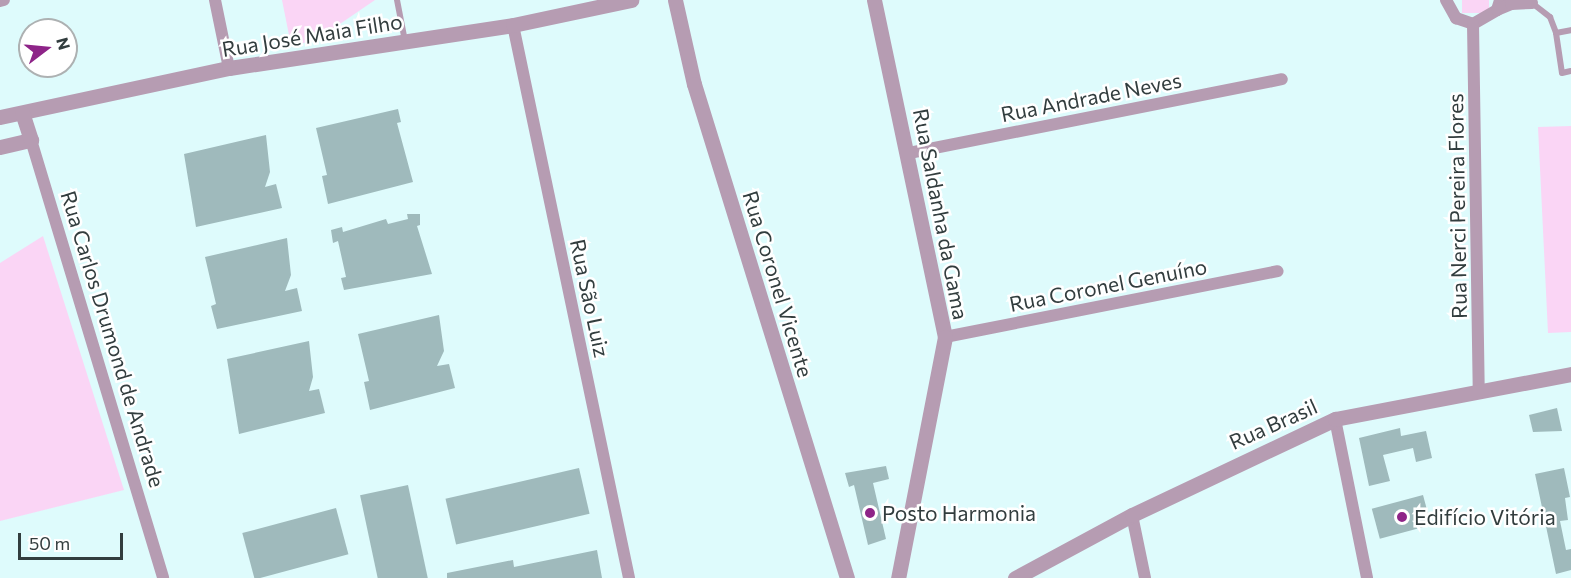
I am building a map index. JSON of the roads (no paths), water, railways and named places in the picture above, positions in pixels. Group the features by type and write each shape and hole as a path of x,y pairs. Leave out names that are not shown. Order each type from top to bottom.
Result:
{"street":[{"path":"215,0 229,68"},
{"name":"Rua José Maia Filho","path":"0,117 229,68 513,25 631,0"},
{"name":"Rua Coronel Vicente","path":"675,0 694,84 847,578"},
{"name":"Rua Saldanha da Gama","path":"874,0 909,153 945,337 898,578"},
{"path":"1446,0 1456,18 1473,24 1498,5 1532,3"},
{"name":"Rua Nerci Pereira Flores","path":"1473,24 1479,388"},
{"name":"Rua São Luiz","path":"513,25 629,578"},
{"name":"Rua Andrade Neves","path":"909,153 1282,79"},
{"name":"Rua Carlos Drumond de Andrade","path":"22,112 163,578"},
{"path":"0,147 31,140"},
{"name":"Rua Coronel Genuíno","path":"945,337 1278,271"},
{"name":"Rua Brasil","path":"1015,578 1132,514 1335,419 1479,388 1571,374"},
{"path":"1335,419 1367,578"},
{"path":"1132,514 1145,578"}],"lane":[{"path":"397,0 405,41"},
{"path":"1532,3 1550,17 1556,33 1562,73 1571,71"},
{"path":"1556,33 1571,30"}],"place":[{"name":"Posto Harmonia","path":"870,513"},
{"name":"Edifício Vitória","path":"1402,517"}]}
